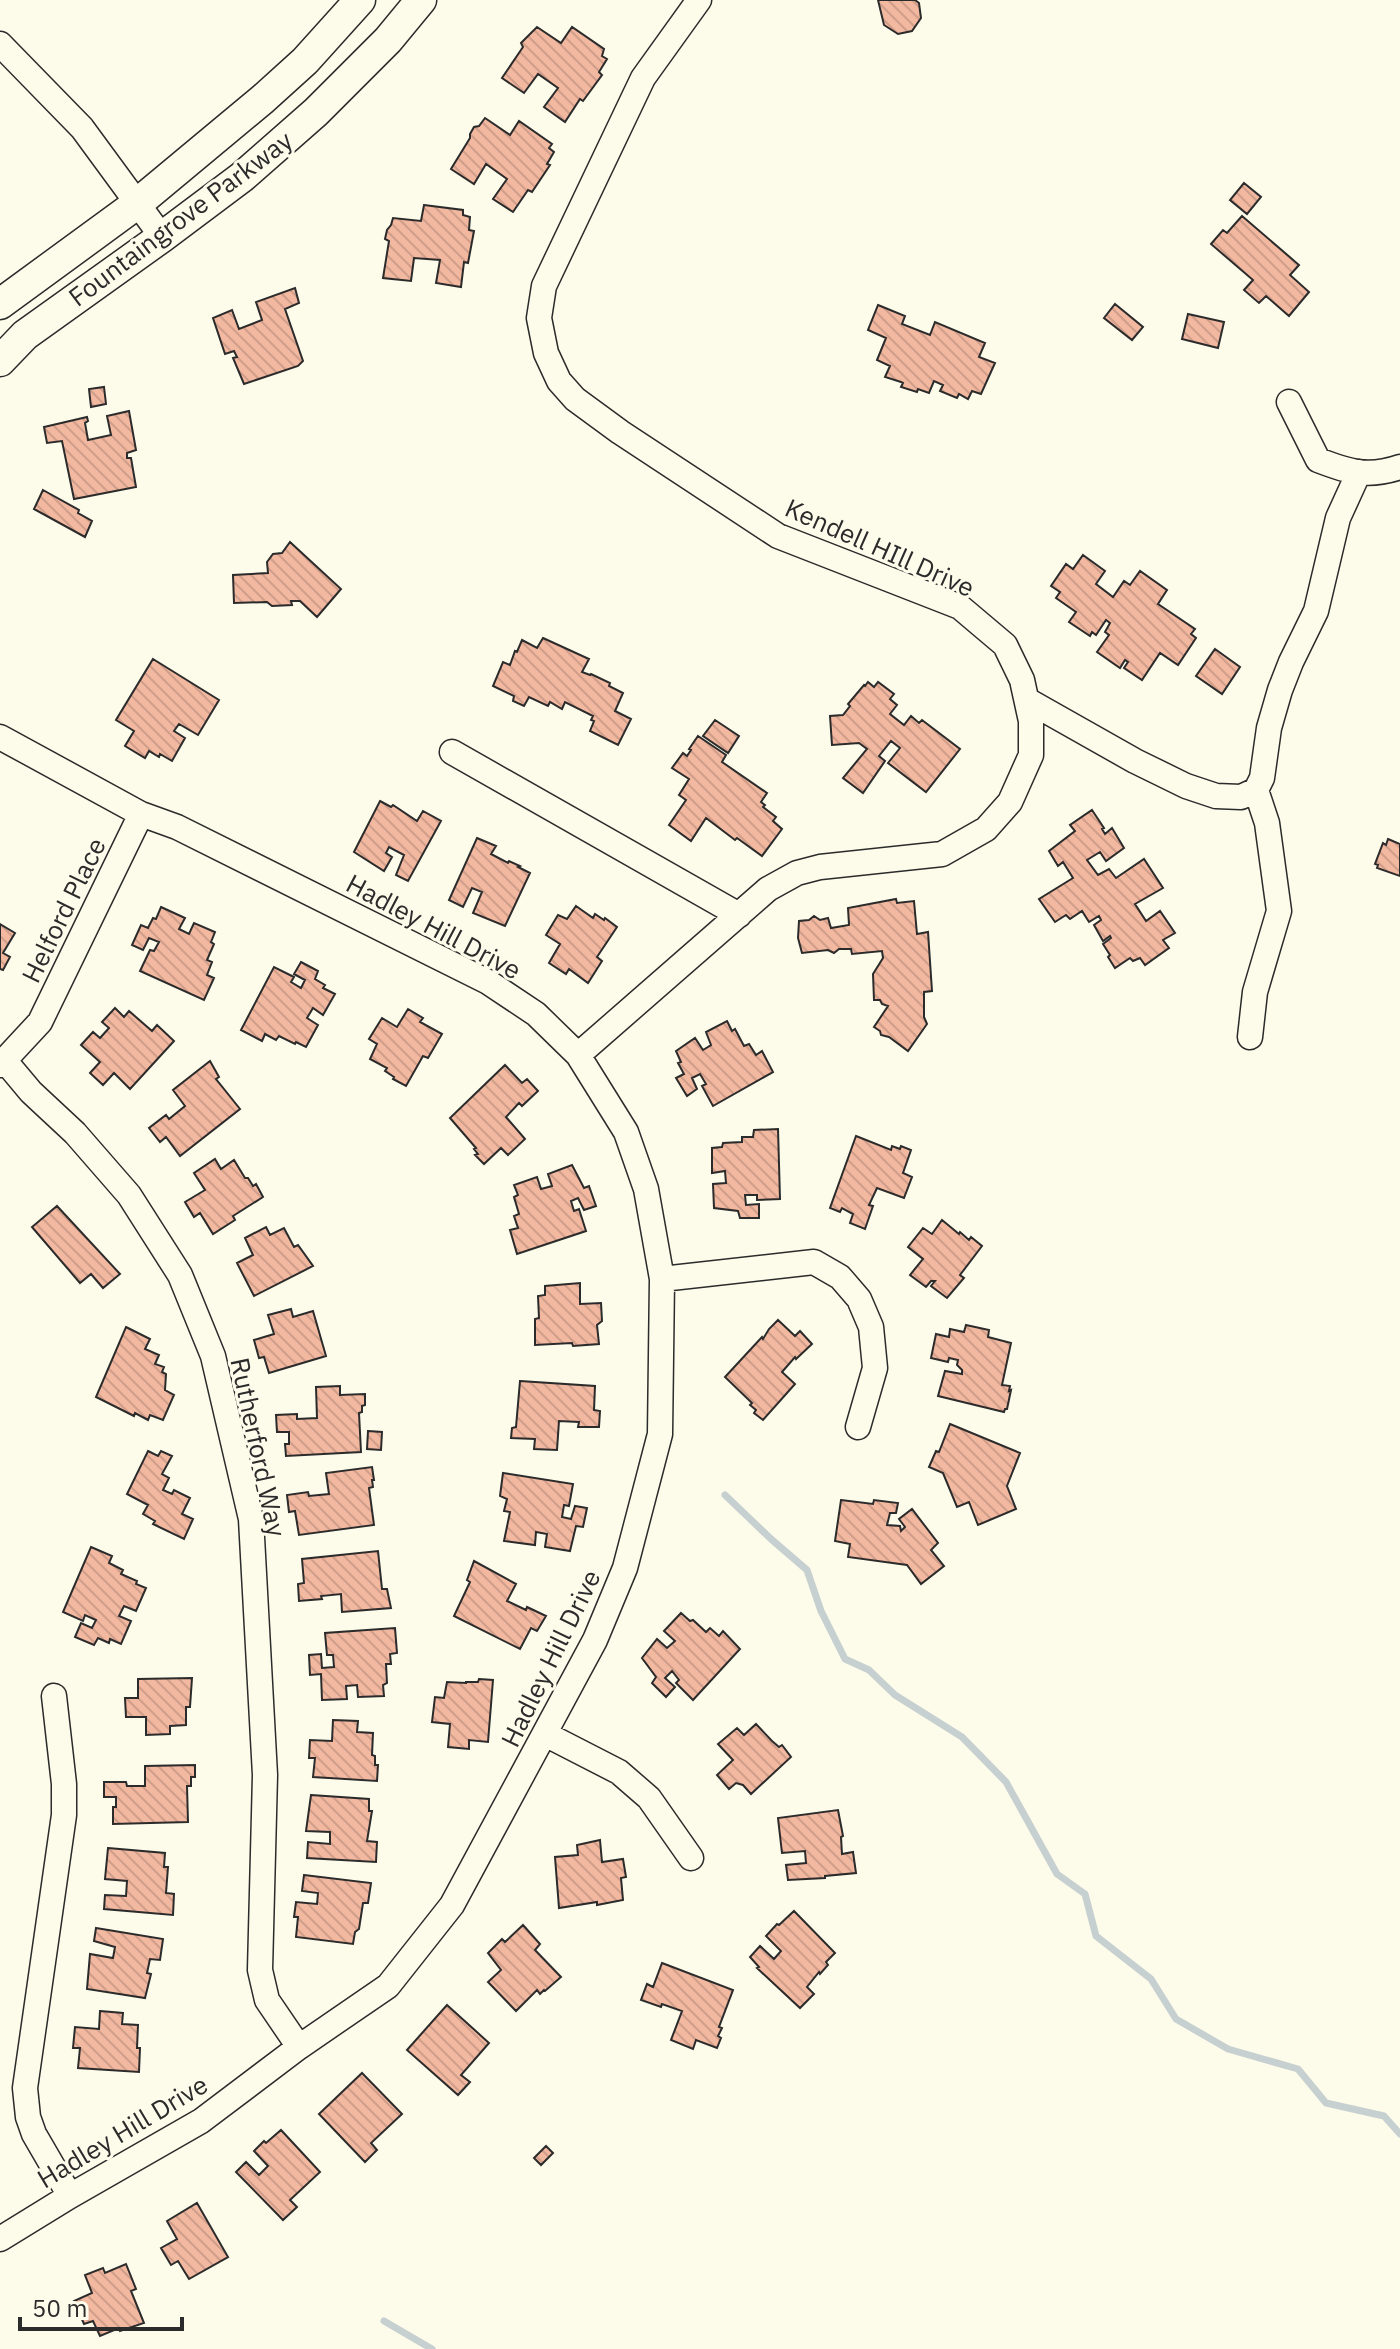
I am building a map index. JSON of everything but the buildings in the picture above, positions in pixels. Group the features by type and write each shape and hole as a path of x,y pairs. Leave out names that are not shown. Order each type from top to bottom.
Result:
{"main road":[{"name":"Fountaingrove Parkway","path":"0,304 138,203 295,71 360,0"},
{"name":"Fountaingrove Parkway","path":"0,361 25,335 242,177 316,112 388,40 421,0"}],"street":[{"name":"Kendell HIll Drive","path":"578,1055 768,889 797,873 820,867 942,854 986,829 1010,802 1031,755 1031,721 1022,680 1005,645 960,607 778,536 575,399 559,381 546,353 539,318 544,286 643,78 699,0"},
{"path":"0,44 82,128 162,237"},
{"path":"1289,402 1318,460 1350,472 1384,472 1400,467"},
{"path":"1027,700 1186,786 1216,796 1241,797 1256,790 1262,778 1269,728 1280,690 1316,611 1338,518 1359,472"},
{"name":"Hadley Hill Drive","path":"0,737 141,814 177,827 488,982 536,1014 578,1055 626,1132 646,1189 662,1279 660,1434 625,1568 595,1640 452,1905 388,1986 299,2047 201,2121 0,2239"},
{"path":"452,752 739,915"},
{"path":"1250,1037 1255,992 1279,911 1267,823 1256,790"},
{"name":"Helford Place","path":"2,1063 40,1022 141,814"},
{"name":"Rutherford Way","path":"2,1063 75,1133 129,1195 180,1275 213,1356 251,1519 265,1775 260,1970 267,2000 299,2047"},
{"path":"662,1279 814,1262 840,1277 859,1299 871,1327 875,1368 858,1427"},
{"path":"54,1696 64,1784 64,1815 25,2088 28,2117 34,2134 70,2196"},
{"path":"545,1734 619,1772 649,1798 691,1858"}],"waterway":[{"path":"725,1495 807,1570 821,1611 845,1659 869,1670 895,1695 962,1737 1006,1782 1057,1874 1085,1894 1096,1936 1151,1979 1176,2019 1228,2049 1298,2069 1326,2103 1384,2116 1400,2134"},
{"path":"384,2321 432,2349"}]}
